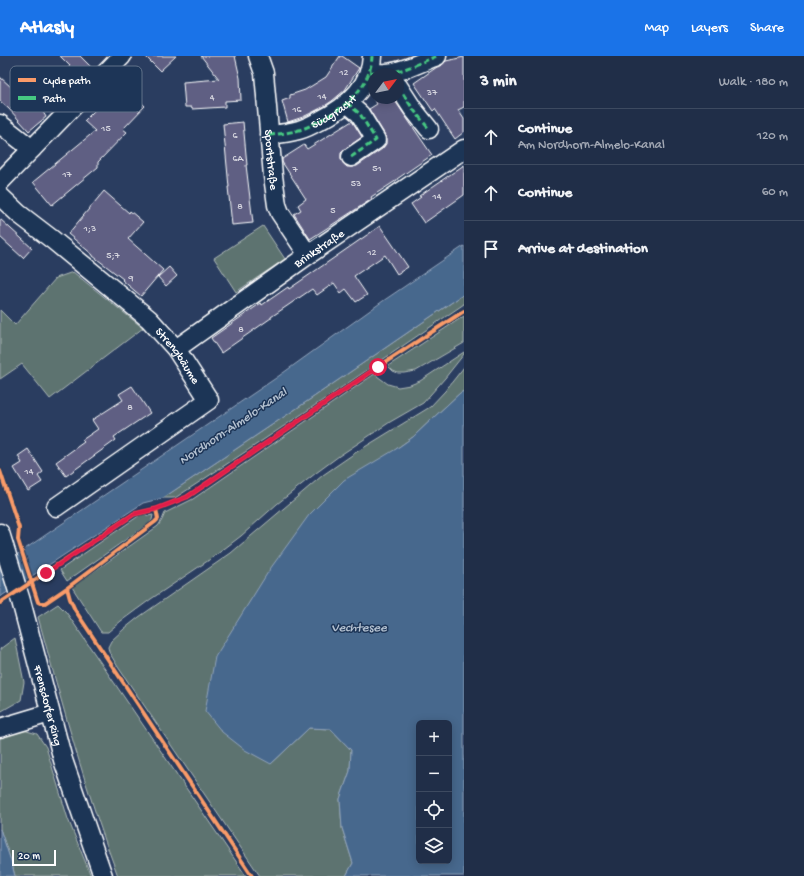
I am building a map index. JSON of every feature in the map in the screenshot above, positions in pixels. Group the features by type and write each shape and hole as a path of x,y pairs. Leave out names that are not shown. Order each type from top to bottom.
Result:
{"street":[{"name":"Sportstraße","path":"258,56 264,73 276,205 308,256"},
{"path":"404,70 437,56"},
{"name":"Südgracht","path":"269,135 290,133 301,130 338,110 362,87 371,64"},
{"path":"404,93 413,109 429,129"},
{"path":"347,103 360,114 376,140 351,157"},
{"path":"0,182 66,112"},
{"path":"0,124 32,149"},
{"name":"Brinkstraße","path":"176,349 464,149"},
{"name":"Strengbäume","path":"0,196 19,214 149,319 176,349 209,400 56,507"},
{"name":"Frensdorfer Ring","path":"2,538 21,601 63,760 103,876"},
{"path":"0,728 50,713"}],"green space":[{"path":"263,226 285,259 236,292 214,258"},
{"path":"73,272 143,328 50,399 22,364 0,379 0,310 15,325 56,278"},
{"path":"464,294 464,304 356,378 175,498 163,498 315,396"},
{"path":"464,316 464,343 416,371 398,373 393,371 388,366"},
{"path":"464,352 445,378 423,403 390,422 339,456 277,504 241,536 212,558 151,599 108,632 101,632 72,587 158,526 165,513 193,499 376,373 377,376 388,384 398,387 410,385 420,381"},
{"path":"464,367 464,391 413,437 396,449 271,764 309,728 331,729 351,750 350,771 340,799 342,828 353,863 346,876 260,876 118,667 109,652 108,647 111,641 139,617 231,553 323,475 355,453 430,407"},
{"path":"145,514 148,516 153,515 152,520 148,524 67,581 60,570 140,515"},
{"path":"58,604 66,612 246,876 118,876 85,780 65,715 38,617"},
{"path":"15,638 24,682 21,700 0,712 0,649"},
{"path":"20,729 37,734 46,747 68,819 91,876 15,876 0,829 0,732"}],"water":[{"name":"Nordhorn-Almelo-Kanal","path":"464,246 464,294 163,498 143,503 0,597 0,566 276,378 383,301"},
{"name":"Vechtesee","path":"464,391 464,876 346,876 353,863 342,828 340,799 350,771 351,750 331,729 309,728 271,764 245,750 222,732 205,711 215,657 270,569 309,515 344,480 413,437"},
{"path":"0,829 11,861 15,876 0,876"}],"building":[{"path":"60,56 80,56 90,66 70,66"},
{"path":"145,56 176,56 160,71"},
{"path":"201,56 235,56 240,78 241,100 225,101 225,107 192,109 191,107 185,107 183,82 219,79"},
{"path":"340,56 359,68 345,90 323,107 303,117 288,122 282,101 290,98 290,95 305,90 326,77"},
{"path":"464,57 464,107 458,110 464,119 464,132 455,139 435,109 433,111 414,83 437,67 441,66 446,61"},
{"path":"0,77 10,86 10,110 0,101"},
{"path":"377,104 397,104 432,155 371,197 372,199 310,239 294,214 301,210 298,205 306,199 282,162 282,159 304,145 307,149 352,121 362,137 341,153 341,158 347,167 357,166 382,149 386,144 385,135 369,109"},
{"path":"12,112 43,112 46,117 29,131"},
{"path":"93,112 139,112 123,129 127,132 98,162 98,167 52,205 33,182 95,131 84,121"},
{"path":"243,122 246,165 253,223 232,225 223,124"},
{"path":"464,165 464,195 424,223 411,204 421,197 419,196"},
{"path":"104,191 129,213 130,211 143,222 128,239 163,270 141,296 122,280 123,279 68,234"},
{"path":"0,219 32,248 23,258 0,237"},
{"path":"380,226 408,267 397,274 385,255 354,276 367,295 356,302 346,289 341,293 334,283 317,295 312,289 221,353 211,338 261,303 262,305 288,287 289,289"},
{"path":"169,267 177,276 166,286 158,277"},
{"path":"132,386 150,413 114,437 116,440 66,476 56,462 84,442 82,440 98,429 92,420 123,400 119,394"},
{"path":"28,449 43,472 38,476 42,482 28,491 14,468 22,463 18,456"}],"marked path":[{"path":"269,135 288,133 304,128 338,110 362,87 371,67 372,56"},
{"path":"404,69 437,56"},
{"path":"404,95 429,129"},
{"path":"347,103 360,114 376,140 351,157"}],"cycle path":[{"path":"0,603 134,514 156,509 187,497 378,367 464,311"},
{"path":"0,471 19,528 18,540 38,602 40,603 45,603 67,588 155,522 158,519 156,509"},
{"path":"67,588 75,610 252,876"}],"route":[{"path":"46,573 134,514 156,509 187,497 378,367"}]}
